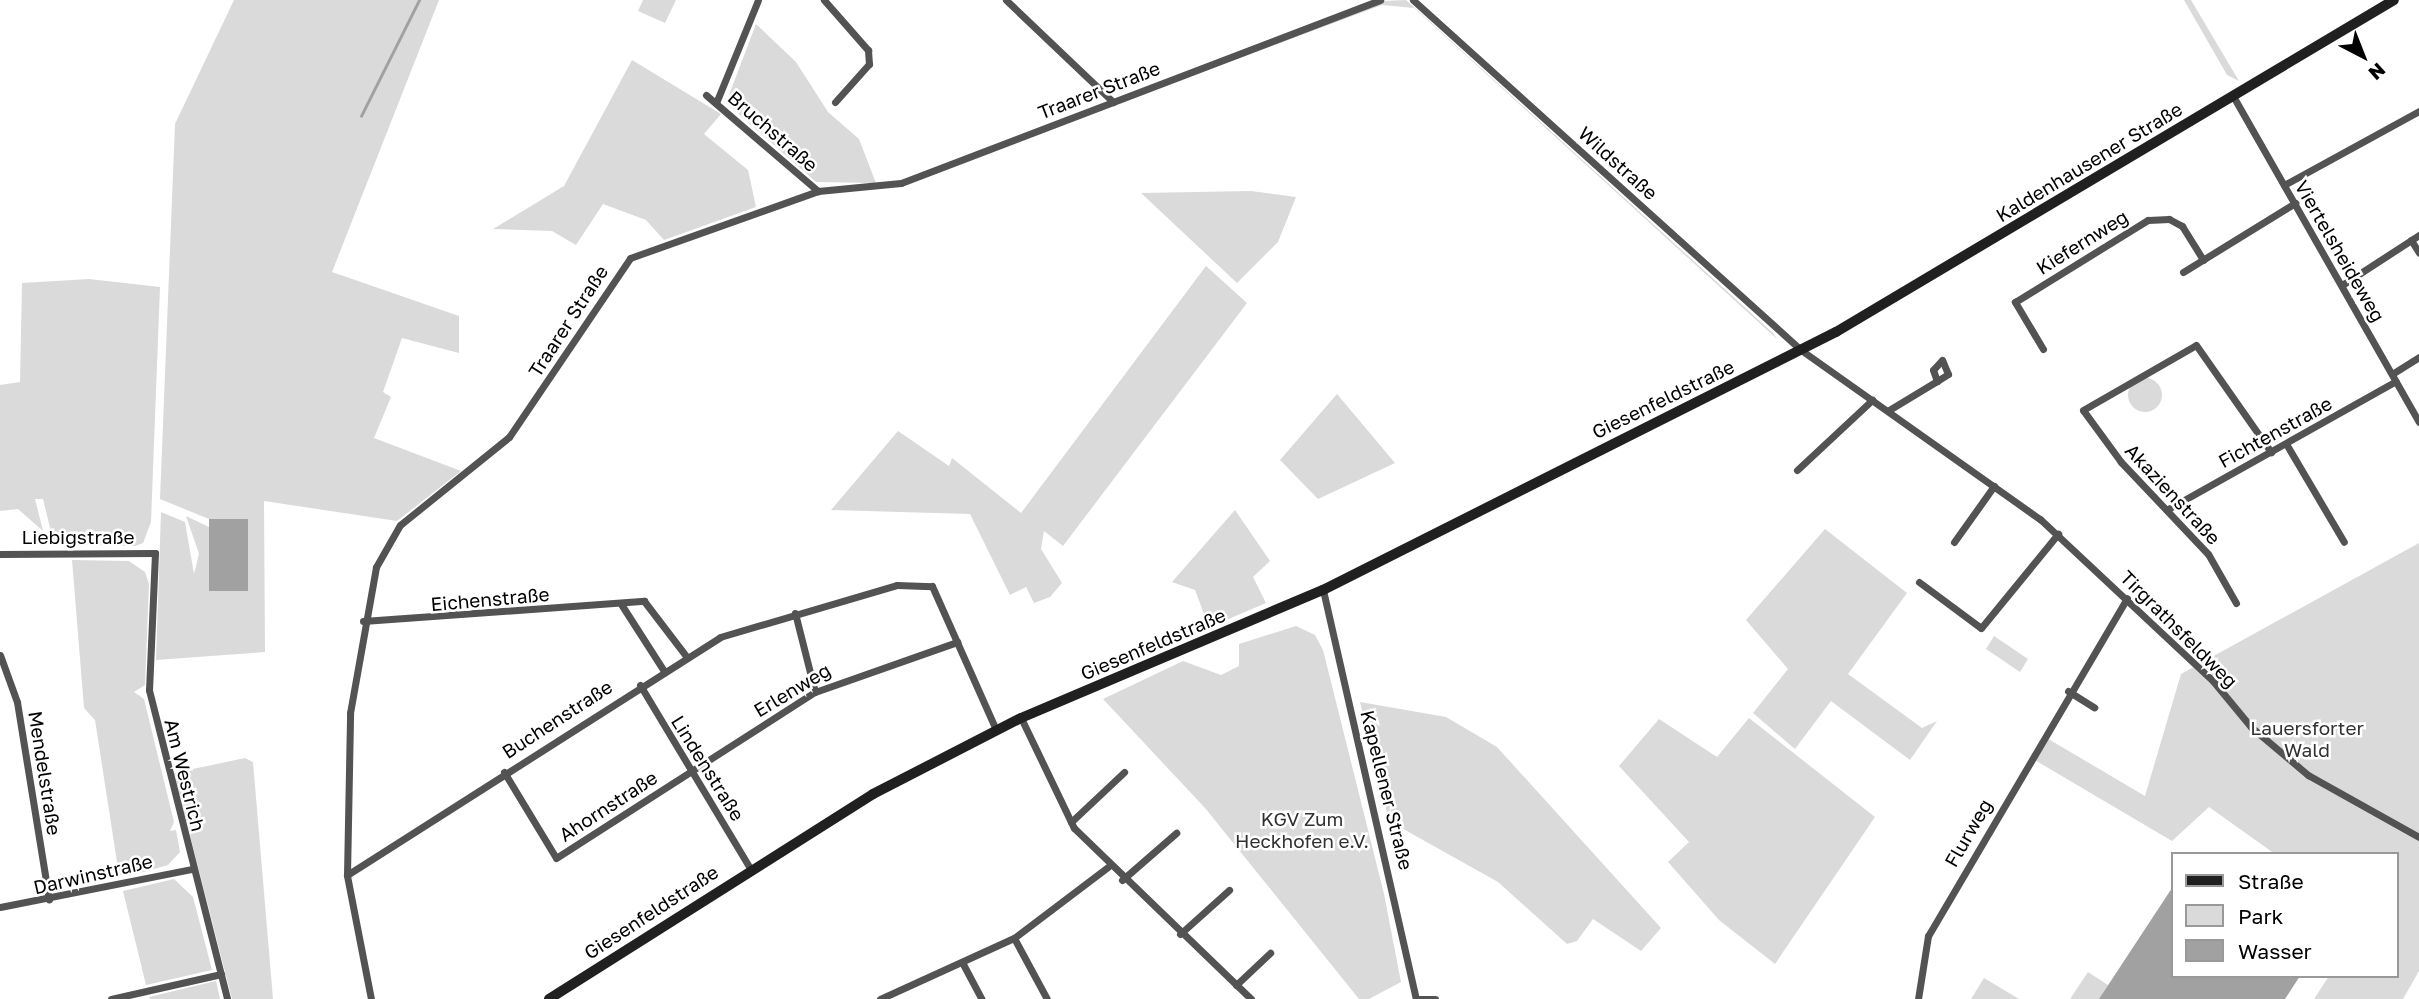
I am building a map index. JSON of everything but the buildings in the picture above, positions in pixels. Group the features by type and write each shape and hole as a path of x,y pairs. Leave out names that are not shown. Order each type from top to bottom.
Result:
{"main road":[{"name":"Kaldenhausener Straße","path":"1795,353 2394,0"},
{"name":"Giesenfeldstraße","path":"549,999 750,868 873,793 1021,718 1322,590 1795,353"}],"street":[{"path":"716,103 758,0"},
{"path":"824,0 868,50 869,64 835,102"},
{"path":"1006,0 1113,102"},
{"name":"Traarer Straße","path":"371,999 348,875 350,713 363,621 376,567 400,525 509,437 631,258 818,191 901,183 1380,0"},
{"name":"Wildstraße","path":"1413,0 1795,353"},
{"name":"Bruchstraße","path":"706,95 818,191"},
{"name":"Viertelsheideweg","path":"2233,96 2419,422"},
{"path":"2284,185 2419,111"},
{"path":"2183,272 2295,203"},
{"name":"Kiefernweg","path":"2043,349 2015,302 2148,220 2169,219 2182,226 2203,260"},
{"path":"2342,285 2419,235"},
{"path":"2411,240 2419,253"},
{"name":"Akazienstraße","path":"2236,603 2208,554 2121,462 2083,410 2196,345 2272,452"},
{"name":"Tirgrathsfeldweg","path":"1795,353 1889,410 2058,534 2127,598 2250,727 2308,775 2419,837"},
{"name":"Fichtenstraße","path":"2168,509 2272,452 2288,447 2394,378 2419,357"},
{"path":"1889,410 1937,381"},
{"path":"1797,470 1872,400"},
{"path":"2288,447 2344,542"},
{"path":"1954,542 1994,486"},
{"path":"1919,582 1981,628 2058,534"},
{"name":"Liebigstraße","path":"0,554 155,553"},
{"name":"Am Westrich","path":"155,553 149,690 192,869 228,999"},
{"name":"Buchenstraße","path":"348,875 504,772 720,637 795,613 924,583 937,596 996,730"},
{"name":"Kapellener Straße","path":"1322,590 1416,999"},
{"name":"Flurweg","path":"1918,999 1928,936 2068,691 2127,598"},
{"name":"Eichenstraße","path":"363,621 644,601 686,656"},
{"path":"621,604 664,671"},
{"path":"795,613 815,692"},
{"name":"Erlenweg","path":"691,770 815,692 957,642"},
{"name":"Mendelstraße","path":"0,655 17,702 49,899"},
{"name":"Lindenstraße","path":"640,685 750,868"},
{"path":"2068,691 2094,707"},
{"path":"1021,718 1071,822 1108,867 1251,999"},
{"name":"Ahornstraße","path":"504,772 556,858 691,770"},
{"path":"1071,822 1124,772"},
{"path":"1122,880 1176,833"},
{"path":"880,999 963,964 1014,938 1108,867"},
{"name":"Darwinstraße","path":"0,907 192,869"},
{"path":"1180,933 1228,890"},
{"path":"1014,938 1047,999"},
{"path":"1236,985 1270,953"},
{"path":"963,964 982,999"},
{"path":"111,999 221,974"},
{"path":"1416,999 1434,999"}],"green space":[{"path":"234,0 439,0 332,272 459,316 459,353 402,338 383,392 391,397 374,438 461,471 397,521 264,501 265,652 156,660 161,512 185,522 194,574 199,554 186,516 209,527 209,591 248,591 248,519 209,519 160,499 175,124"},
{"path":"643,0 676,0 665,23 638,11"},
{"path":"1406,0 1777,339 1414,8 1382,5 1156,89 1383,1"},
{"path":"2184,0 2191,0 2239,81 2227,75"},
{"path":"756,24 796,62 828,112 859,139 876,183 816,182 726,103"},
{"path":"632,60 721,114 704,134 748,170 756,207 664,240 646,220 603,204 576,245 552,231 493,229 564,186"},
{"path":"1251,191 1296,197 1278,242 1237,283 1141,193"},
{"path":"1206,266 1247,303 1063,546 1044,531 1041,549 1062,583 1050,597 1034,603 1026,587 1010,595 970,514 831,510 898,431 949,466 952,458 1021,513"},
{"path":"89,279 160,287 151,522 143,543 135,546 54,544 43,499 35,499 43,531 18,509 0,511 0,385 20,382 22,283"},
{"path":"2145,378 2157,383 2162,395 2157,407 2145,412 2133,407 2128,395 2133,383"},
{"path":"1337,394 1395,463 1318,499 1280,460"},
{"path":"1235,510 1270,561 1253,577 1266,603 1107,671 1104,666 1207,622 1195,590 1172,582"},
{"path":"1825,529 1907,593 1848,674 1922,728 1937,721 1910,760 1831,701 1795,749 1753,713 1788,669 1746,620"},
{"name":"Lauersforter Wald","path":"2419,543 2419,971 2403,999 2314,999 2328,978 2398,978 2398,852 2272,852 2209,807 2172,841 2033,759 2045,737 2145,796 2181,674"},
{"path":"72,560 129,561 145,572 149,584 145,685 134,692 144,699 174,822 170,831 176,830 180,852 168,865 129,876 119,875 95,720 84,708"},
{"name":"KGV Zum Heckhofen e.V.","path":"1296,626 1315,635 1323,650 1384,894 1401,982 1369,999 1359,999 1205,808 1103,699 1183,661 1221,675 1239,666 1239,644"},
{"path":"1994,636 2028,659 2020,672 1986,649"},
{"path":"1360,702 1446,717 1497,747 1661,928 1641,951 1593,919 1577,941 1567,944 1498,882 1389,821"},
{"path":"1749,718 1875,817 1775,964 1719,920 1668,862 1689,842 1619,766 1659,719 1717,757"},
{"path":"245,758 253,762 273,999 232,999 174,773"},
{"path":"174,879 193,897 212,970 146,985 123,891"},
{"path":"2088,972 2108,985 2100,999 2070,999"},
{"path":"1984,978 2019,999 1971,999"},
{"path":"216,981 220,999 149,997"}],"water":[{"path":"209,519 248,519 248,591 209,591"},
{"path":"2170,891 2170,978 2299,978 2285,999 2099,999"}],"waterway":[{"path":"361,116 419,0"}]}
